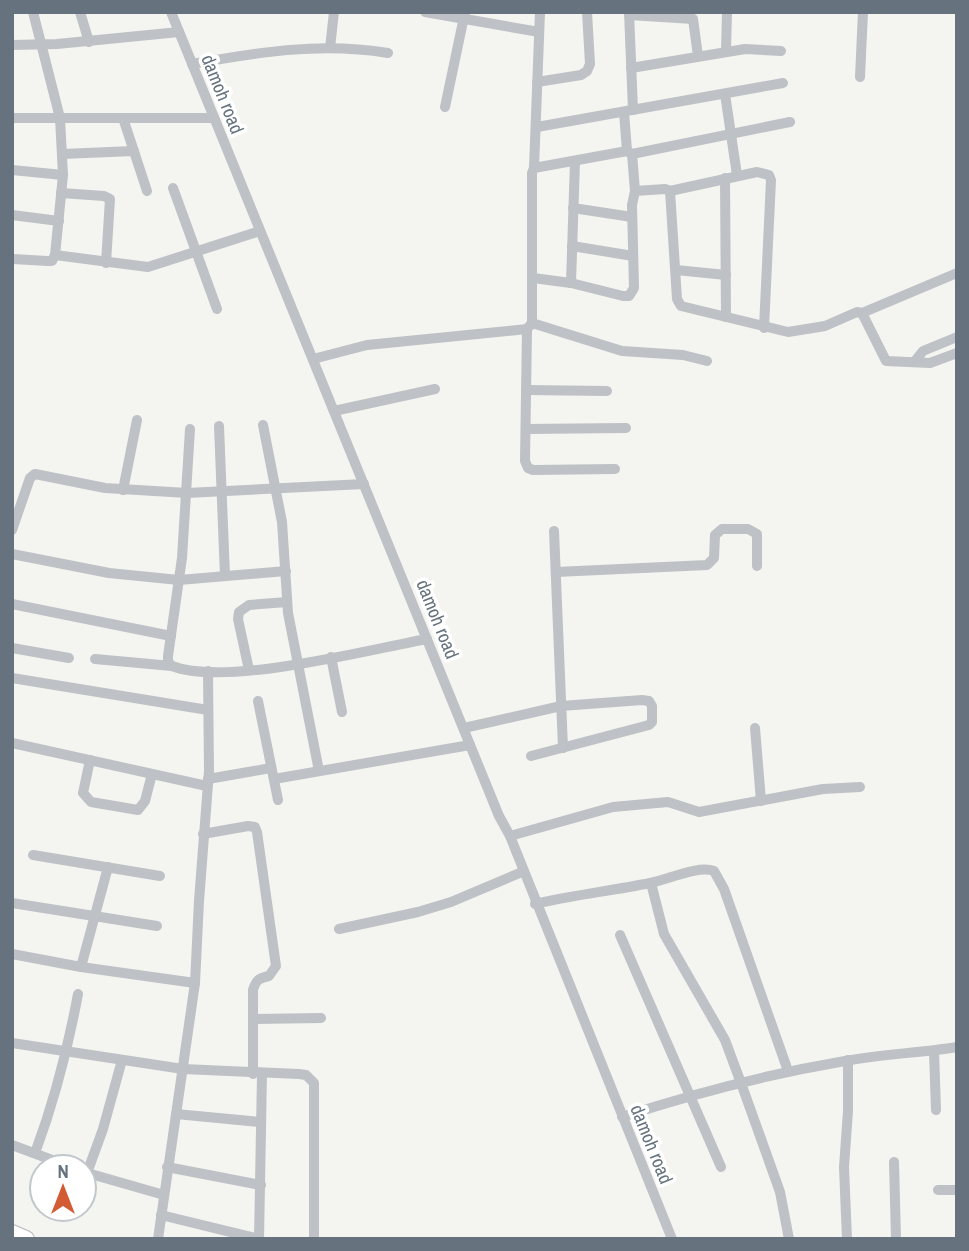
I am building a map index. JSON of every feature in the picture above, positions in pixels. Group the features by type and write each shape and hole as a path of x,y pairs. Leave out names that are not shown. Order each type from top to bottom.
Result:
{"main road":[{"path":"12,1233 26,1239"}],"street":[{"path":"13,259 52,261 55,255 63,175 60,118 33,12"},
{"path":"80,12 89,42"},
{"name":"damoh road","path":"171,12 470,745 510,836 522,872 672,1239"},
{"path":"330,48 334,12"},
{"path":"425,12 465,16 538,32"},
{"path":"540,12 537,128 534,168 531,173 533,278 526,390 525,461 528,468 533,470 615,469"},
{"path":"537,82 581,75 587,71 590,64 587,12"},
{"path":"726,51 727,12"},
{"path":"860,77 863,12"},
{"path":"533,278 629,296 634,288 632,199 635,191 629,153 629,14 693,19 698,55"},
{"path":"445,107 465,16"},
{"path":"12,45 89,42 179,33"},
{"path":"192,64 257,52 346,47 388,53"},
{"path":"631,68 726,51 781,51"},
{"path":"537,128 783,83"},
{"path":"725,94 737,176"},
{"path":"12,118 214,118"},
{"path":"122,118 148,191"},
{"path":"534,168 790,122"},
{"path":"62,153 134,151"},
{"path":"571,283 575,161"},
{"path":"12,170 63,175"},
{"path":"635,191 670,191 764,172 769,176 771,180 764,328"},
{"path":"725,178 726,317"},
{"path":"173,188 218,309"},
{"path":"670,191 677,299 681,306 788,332 817,328 857,312 862,313 957,273"},
{"path":"61,193 104,195 110,199 106,262"},
{"path":"573,208 632,217"},
{"path":"12,215 59,221"},
{"path":"55,255 148,267 260,231"},
{"path":"572,246 633,256"},
{"path":"676,270 726,275"},
{"path":"862,313 886,361 930,363 957,352"},
{"path":"313,359 367,345 529,326 622,351 683,355 707,361"},
{"path":"915,361 923,351 957,337"},
{"path":"334,411 435,389"},
{"path":"526,390 607,391"},
{"path":"122,490 137,420"},
{"path":"263,425 282,522 287,601 296,663 319,771"},
{"path":"219,426 225,576"},
{"path":"526,429 626,428"},
{"path":"172,666 169,662 187,493 190,429"},
{"path":"12,530 30,478 35,474 122,490 187,493 364,484"},
{"path":"556,572 707,565 714,558 715,535 722,529 748,529 757,534 757,566"},
{"path":"554,531 563,748"},
{"path":"12,554 109,573 179,580 286,571"},
{"path":"249,670 238,619 239,612 249,605 287,601"},
{"path":"12,604 171,636"},
{"path":"95,659 208,671 249,670 427,639"},
{"path":"12,648 69,659"},
{"path":"331,657 342,712"},
{"path":"158,1239 195,983 208,783 208,671"},
{"path":"12,678 208,710"},
{"path":"464,728 561,706 642,700 649,701 652,706 652,722 642,728 531,757"},
{"path":"258,701 278,800"},
{"path":"755,728 761,801"},
{"path":"12,743 152,774 208,783 271,768"},
{"path":"274,779 470,745"},
{"path":"90,760 83,793 91,802 138,810 145,800 152,774"},
{"path":"510,836 613,807 668,802 699,812 823,789 860,787"},
{"path":"161,1215 259,1239 261,1185 253,1019 255,982 269,976 276,966 257,832 254,827 248,826 203,834"},
{"path":"33,855 160,876"},
{"path":"81,967 108,867"},
{"path":"535,904 651,883 708,869 718,876 788,1071"},
{"path":"339,929 418,912 522,872"},
{"path":"651,883 664,934 725,1040 780,1192 789,1239"},
{"path":"12,903 157,926"},
{"path":"620,935 721,1167"},
{"path":"12,954 195,983"},
{"path":"12,1145 35,1153 50,1112 78,994"},
{"path":"253,1019 321,1018"},
{"path":"12,1043 183,1069 306,1075 314,1083 314,1239"},
{"path":"622,1117 688,1095 788,1071 848,1060 957,1047"},
{"path":"933,1051 936,1110"},
{"path":"93,1153 103,1129 122,1060"},
{"path":"847,1239 844,1167 848,1060"},
{"path":"176,1114 260,1122"},
{"path":"894,1162 896,1239"},
{"path":"167,1167 261,1185"},
{"path":"98,1176 164,1195"},
{"path":"938,1190 957,1190"}]}
